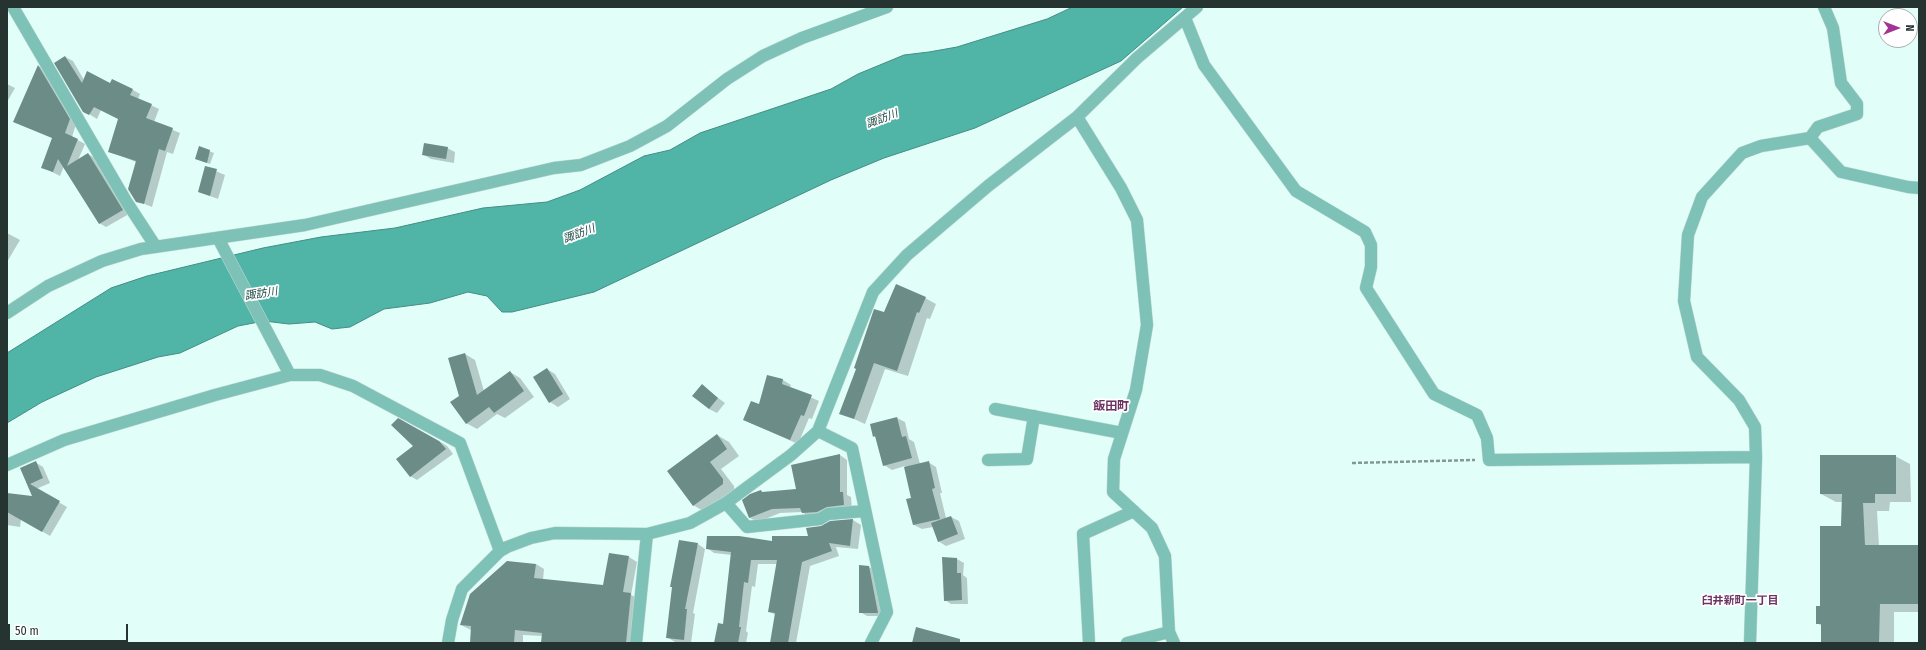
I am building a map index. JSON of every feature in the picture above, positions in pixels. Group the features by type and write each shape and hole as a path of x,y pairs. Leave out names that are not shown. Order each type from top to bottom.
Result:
{"street":[{"path":"13,7 126,201 156,247"},
{"path":"7,313 48,286 102,261 141,249 305,225 554,168 581,165 630,146 667,126 727,79 763,56 802,38 887,7"},
{"path":"448,643 452,620 462,589 500,551 507,547 531,538 555,533 647,534 690,523 726,503 791,455 818,431 873,292 907,255 988,186 1077,117 1137,58 1197,7"},
{"path":"1750,643 1756,457 1755,427 1739,400 1697,358 1684,301 1688,235 1702,197 1742,153 1761,146 1810,138 1818,127 1857,114 1857,104 1841,83 1833,28 1824,7"},
{"path":"1185,18 1204,65 1296,191 1365,232 1371,245 1371,267 1366,288 1434,394 1477,415 1487,438 1489,460 1756,457"},
{"path":"1077,117 1121,188 1137,220 1147,325 1136,390 1114,459 1113,492 1152,528 1165,556 1171,638 1127,643"},
{"path":"1810,138 1841,172 1908,187 1919,188"},
{"path":"218,238 290,375"},
{"path":"7,465 64,440 215,395 290,375 320,375 353,386 460,443 500,551"},
{"path":"995,409 1122,433"},
{"path":"988,460 1027,459 1034,416"},
{"path":"818,431 852,448 887,612 871,643"},
{"path":"726,503 746,527 820,519 828,514 865,511"},
{"path":"1089,643 1083,534 1134,511"},
{"path":"636,643 647,534"}],"path":[{"path":"1352,463 1489,460"}],"water":[{"name":"諏訪川","path":"1073,7 1183,7 1121,61 975,128 884,158 831,180 594,292 512,312 502,312 487,296 468,292 430,303 384,309 350,327 332,329 315,322 289,324 264,321 238,326 180,353 158,357 96,377 42,402 7,423 7,353 111,288 147,276 263,248 321,237 395,228 483,208 547,202 580,190 644,156 670,150 700,133 831,89 858,74 904,55 957,47 1047,19"}],"building":[{"path":"65,56 82,83 87,71 110,83 112,79 133,89 130,95 152,104 146,118 173,128 165,151 159,149 144,204 136,202 128,189 136,161 108,152 118,119 94,107 89,115 83,112 54,63"},
{"path":"38,65 70,119 65,133 78,139 67,166 88,153 123,210 99,224 58,159 53,172 41,168 52,138 13,122"},
{"path":"424,143 448,147 446,159 422,155"},
{"path":"199,146 210,150 207,163 195,159"},
{"path":"205,166 217,169 210,196 198,192"},
{"path":"896,284 926,297 919,313 917,312 897,371 874,363 854,419 839,414 856,369 854,368 874,309 884,312"},
{"path":"465,353 477,395 510,371 524,391 494,413 489,407 466,424 450,402 459,396 448,358"},
{"path":"547,368 563,394 549,403 533,377"},
{"path":"767,375 783,379 782,384 812,395 804,416 801,415 790,440 743,420 751,401 759,404"},
{"path":"702,384 718,398 709,409 692,396"},
{"path":"897,417 902,437 906,436 912,458 883,466 875,436 873,437 870,424"},
{"path":"398,418 439,441 446,449 410,477 396,459 413,446 391,425"},
{"path":"717,434 727,449 710,462 723,479 723,484 693,506 667,471"},
{"path":"840,454 840,492 843,492 844,505 827,507 817,512 802,513 800,508 772,509 749,518 742,500 750,494 761,490 762,492 796,489 791,465"},
{"path":"1820,455 1896,455 1896,494 1875,494 1875,503 1863,503 1865,545 1919,545 1919,604 1880,604 1879,643 1821,643 1821,624 1816,624 1816,606 1820,606 1820,526 1841,526 1842,494 1820,494"},
{"path":"36,461 43,478 30,484 60,501 42,532 7,512 7,493 32,496 20,468"},
{"path":"929,461 935,488 932,489 940,519 913,525 906,499 911,498 904,467"},
{"path":"951,516 958,534 938,542 931,523"},
{"path":"853,519 850,546 829,543 832,551 802,562 788,643 770,643 775,613 768,612 777,560 751,560 748,583 744,582 739,627 741,627 738,643 714,643 718,623 723,624 731,552 706,549 707,536 739,536 772,541 772,536 808,536 806,528 821,526 830,521"},
{"path":"679,540 698,543 685,609 687,609 684,640 666,638 672,587 670,587"},
{"path":"609,553 629,556 623,592 631,593 626,643 541,643 542,633 515,630 514,643 470,643 471,626 460,625 470,594 507,561 536,564 534,578 603,585"},
{"path":"942,557 957,558 957,573 961,573 962,600 944,601"},
{"path":"859,565 869,566 878,613 859,613"},
{"path":"916,627 960,639 960,643 912,643"}],"district":[{"name":"飯田町","path":"1111,407"},
{"name":"臼井新町一丁目","path":"1740,601"}]}
